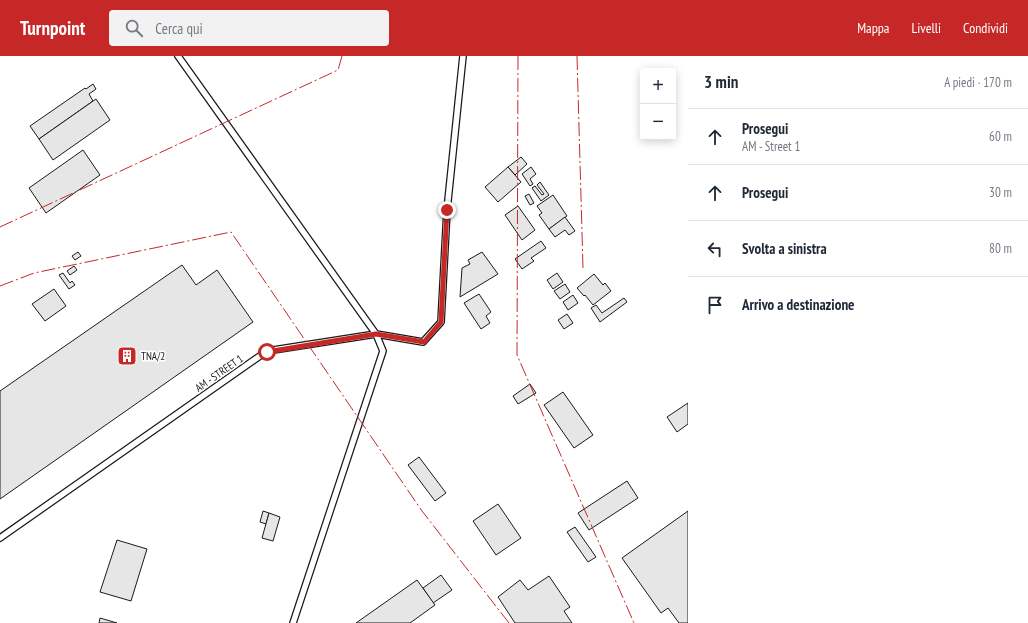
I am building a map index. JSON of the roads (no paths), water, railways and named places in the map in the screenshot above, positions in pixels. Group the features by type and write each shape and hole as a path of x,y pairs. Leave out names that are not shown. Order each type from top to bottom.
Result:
{"lane":[{"path":"178,56 376,334 383,351 293,623"},
{"name":"AM - STREET 1","path":"0,538 267,352 376,334 424,342 441,322 447,210 463,56"}],"place":[{"name":"TNA/2","path":"127,356"}]}
